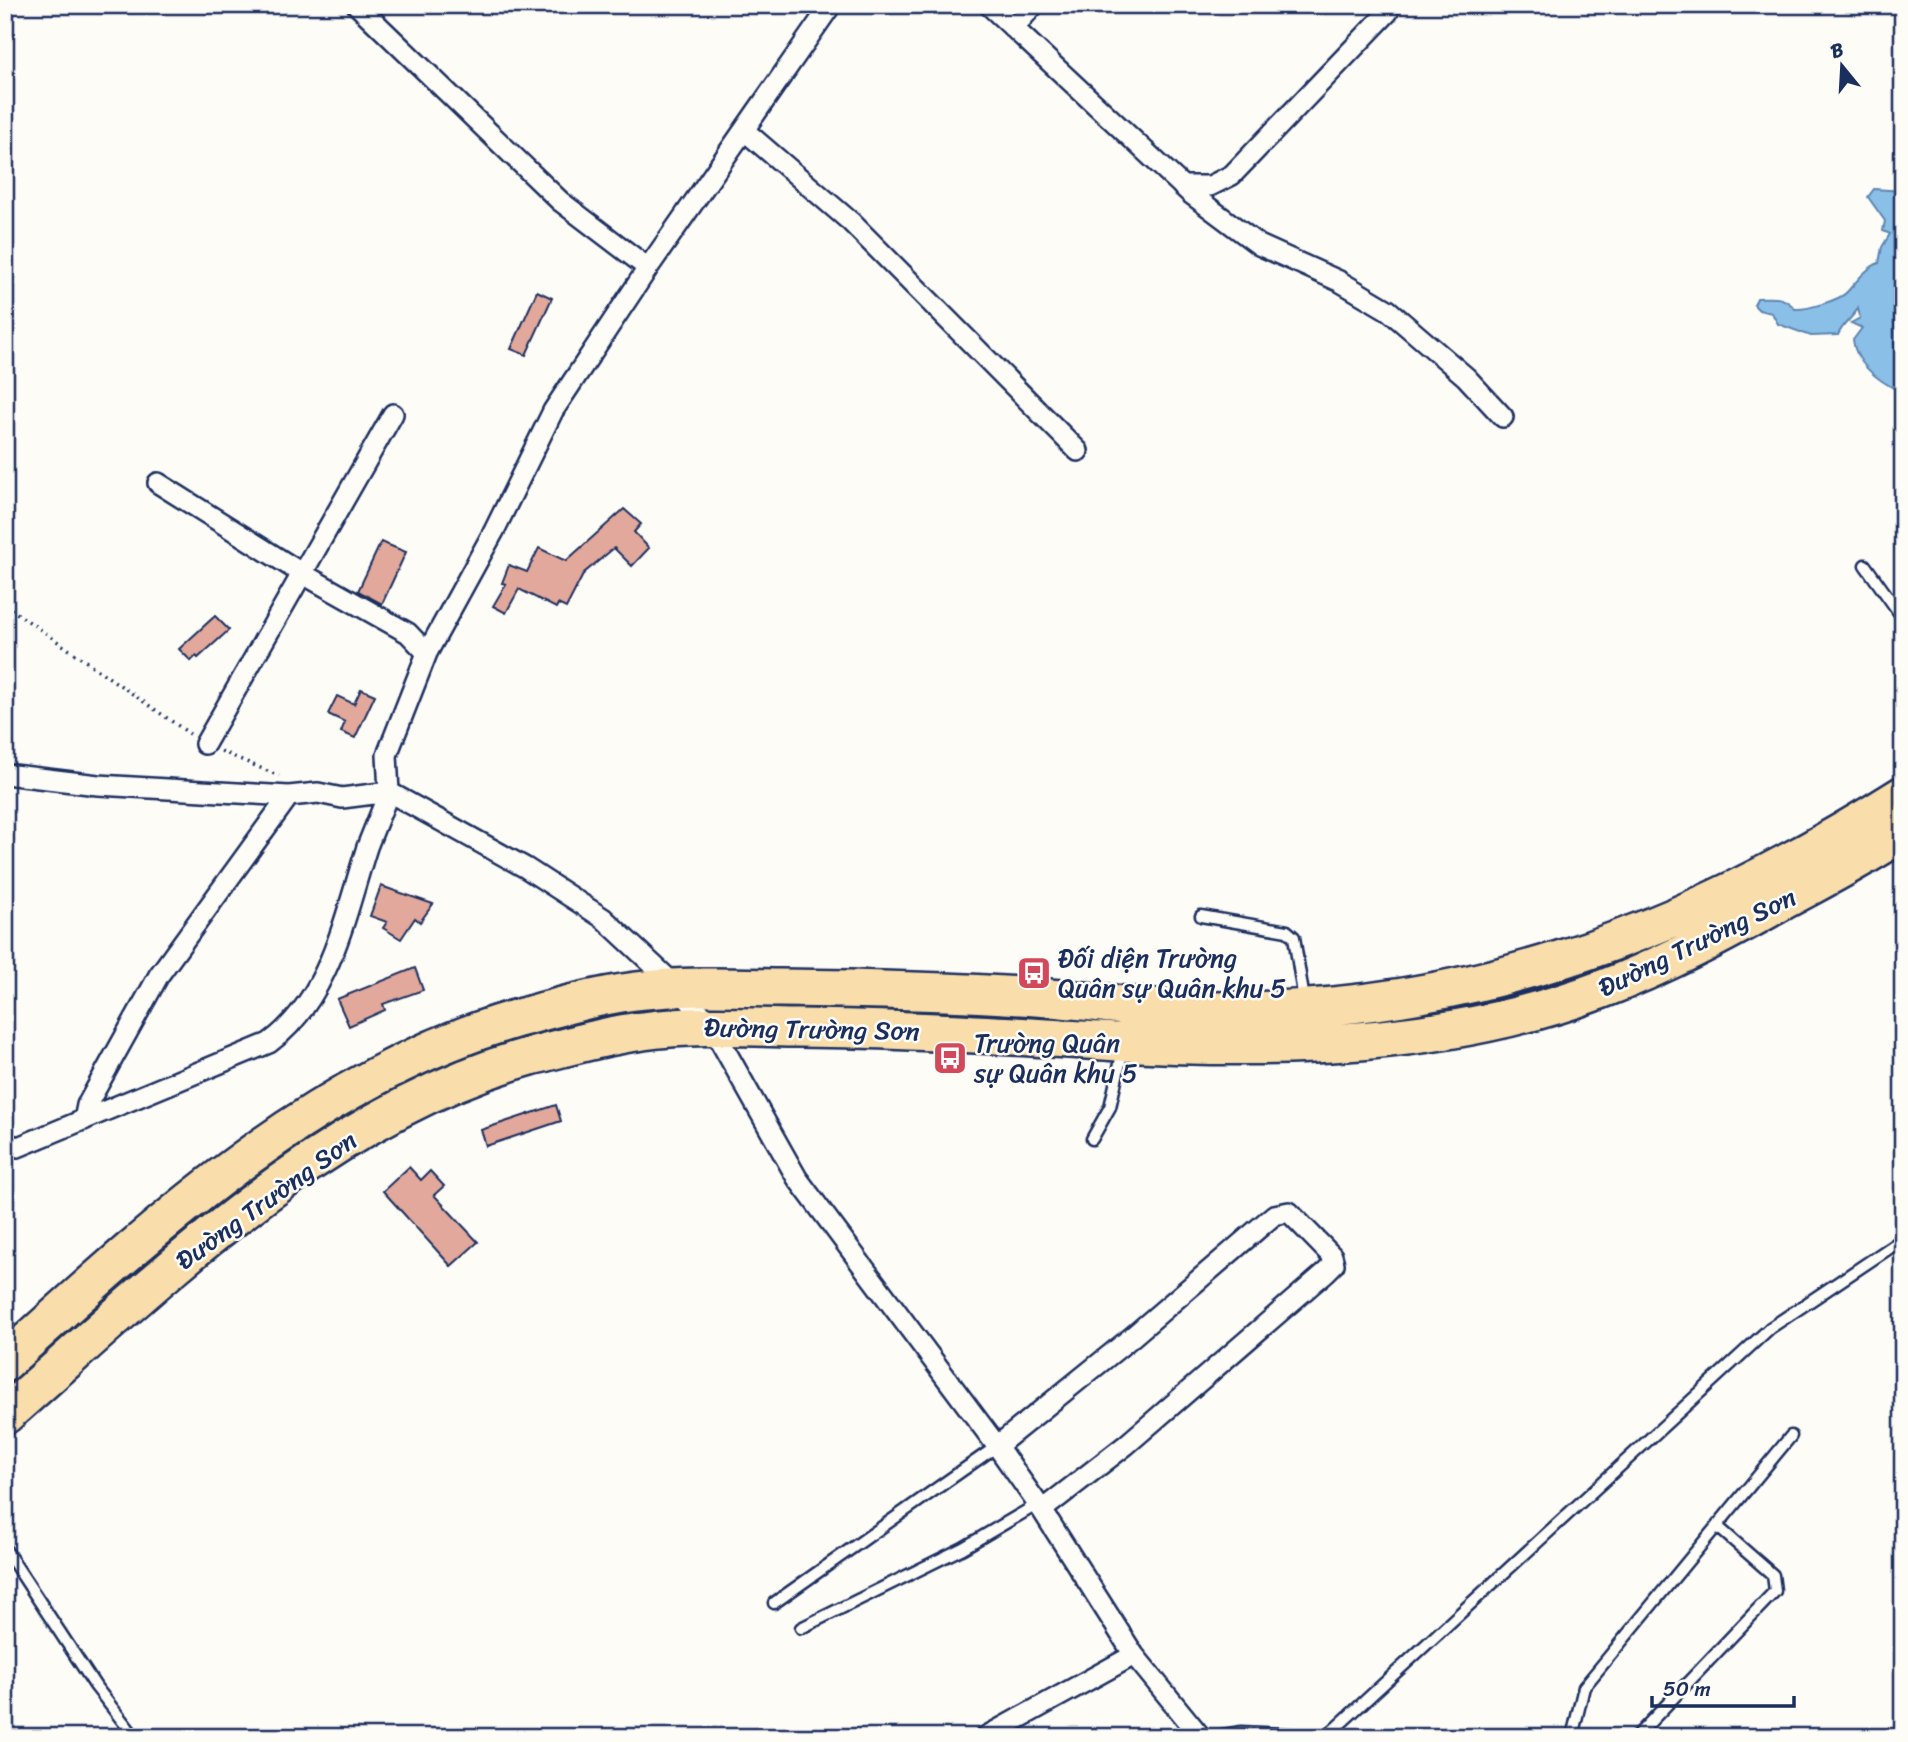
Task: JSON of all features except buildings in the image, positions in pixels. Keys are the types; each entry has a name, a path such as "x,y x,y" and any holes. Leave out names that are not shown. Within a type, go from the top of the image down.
{"highway":[{"name":"Đường Trường Sơn","path":"5,1362 124,1255 208,1188 313,1113 389,1069 440,1045 515,1019 632,991 711,985 905,989 1183,1010 1305,1007 1376,1001 1483,984 1585,953 1711,901 1797,857 1903,795"},
{"name":"Đường Trường Sơn","path":"5,1415 149,1286 334,1147 427,1096 526,1058 638,1031 711,1026 904,1029 1125,1043 1277,1045 1370,1039 1480,1024 1546,1008 1640,974 1724,934 1903,832"}],"street":[{"path":"357,5 560,201 648,268"},
{"path":"5,1143 18,1147 269,1043 281,1034 309,999 335,950 368,845 389,792 387,755 427,653 494,531 553,411 648,268 831,5"},
{"path":"989,5 1182,186 1259,245 1339,281 1388,310 1466,377 1503,417"},
{"path":"1013,28 1034,5"},
{"path":"1182,186 1210,186 1232,175 1388,12 1389,5"},
{"path":"745,131 851,222 1078,451"},
{"path":"205,744 393,414"},
{"path":"158,483 303,573 408,633 427,653"},
{"path":"5,774 98,785 289,796 318,793 342,798 389,792 526,868 603,918 678,988 711,1026 797,1178 997,1446 1040,1507 1134,1655 1201,1737"},
{"path":"84,1120 87,1105 159,975 289,796"},
{"path":"997,1446 1132,1337 1275,1215 1289,1212 1297,1217 1332,1256 1334,1264 1326,1272 1126,1446 1040,1507"},
{"path":"985,1737 1134,1655"}],"lane":[{"path":"1865,565 1903,618"},
{"path":"1200,916 1287,931 1294,937 1305,1007"},
{"path":"1092,1139 1110,1107 1125,1043"},
{"path":"1328,1735 1770,1328 1903,1239"},
{"path":"1572,1737 1584,1687 1791,1436"},
{"path":"774,1603 997,1446"},
{"path":"802,1628 1040,1507"},
{"path":"1636,1737 1775,1591 1773,1576 1718,1527"},
{"path":"5,1549 96,1687 135,1737"},
{"path":"1211,1737 1241,1732 1345,1737"}],"path":[{"path":"5,605 205,744 281,777"}],"water":[{"path":"1874,189 1903,191 1903,393 1870,372 1859,358 1853,340 1862,328 1851,323 1860,318 1858,308 1838,335 1811,336 1778,324 1772,313 1759,310 1754,305 1757,298 1783,299 1795,309 1822,304 1843,295 1866,271 1879,263 1882,247 1890,234 1883,231 1885,221 1868,197"}],"place":[{"name":"Đối diện Trường Quân sự Quân khu 5","path":"1034,973"},
{"name":"Trường Quân sự Quân khu 5","path":"950,1058"}]}
